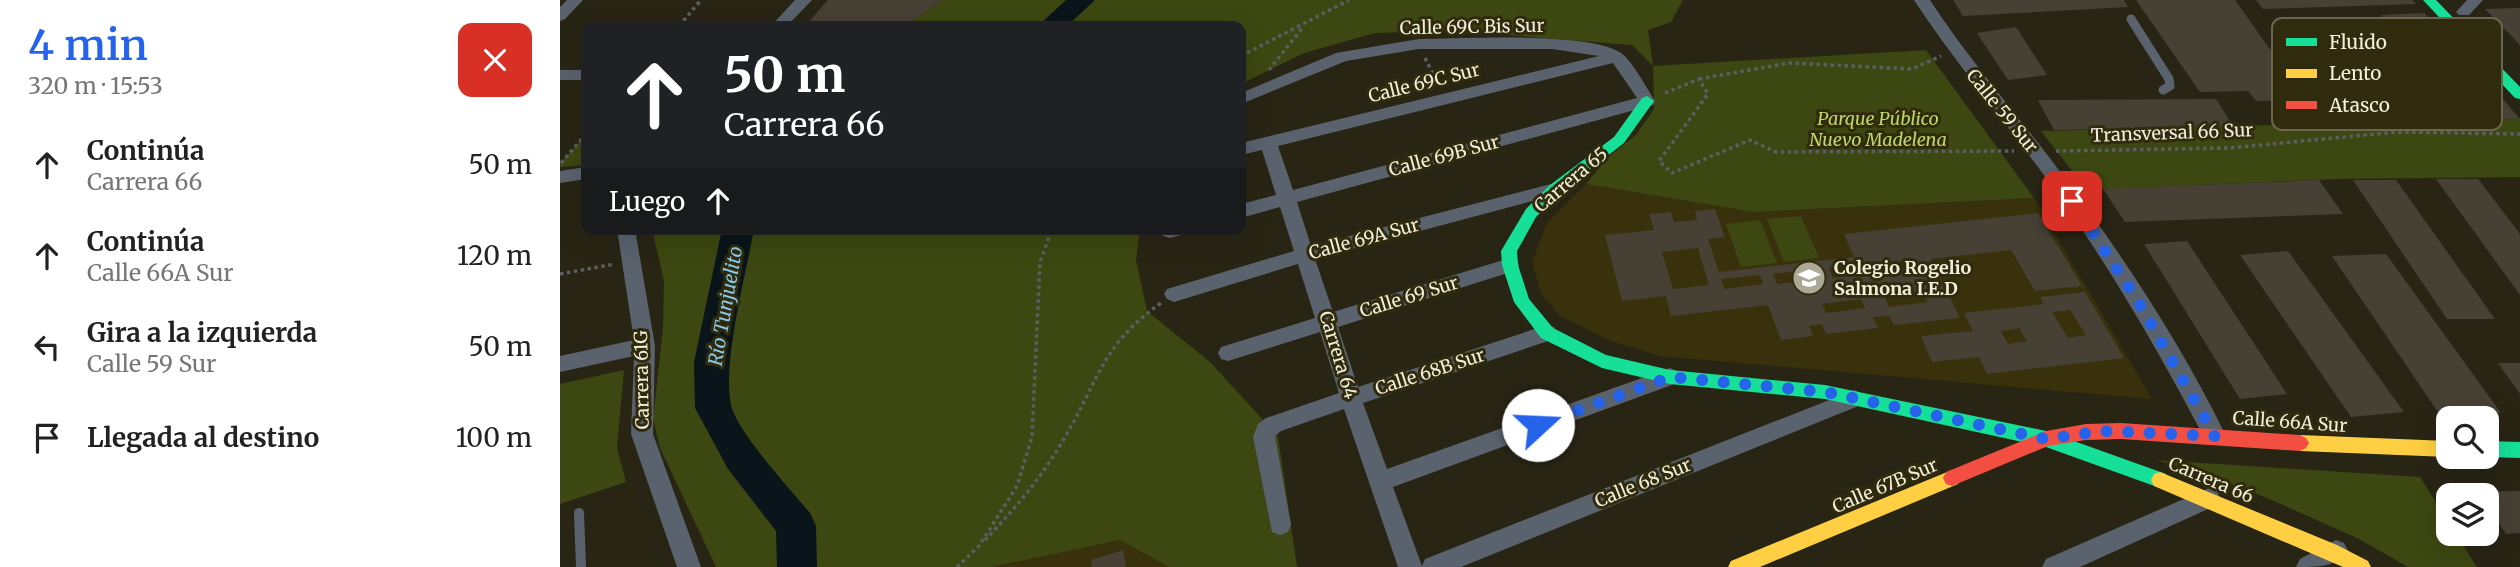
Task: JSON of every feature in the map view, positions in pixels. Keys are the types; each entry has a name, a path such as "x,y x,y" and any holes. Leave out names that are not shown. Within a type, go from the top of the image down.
{"street":[{"path":"560,16 575,0"},
{"path":"784,21 804,0"},
{"name":"Calle 59 Sur","path":"1922,0 1954,50 2035,151 2088,224 2136,298 2215,436"},
{"path":"2429,0 2446,18"},
{"path":"2452,0 2471,11"},
{"name":"Calle 69C Bis Sur","path":"1246,96 1342,57 1419,44 1552,44 1592,49 1617,57"},
{"path":"1617,57 1647,101"},
{"name":"Calle 69C Sur","path":"1246,148 1444,97 1617,57"},
{"path":"560,75 581,75"},
{"path":"2502,76 2520,95"},
{"name":"Carrera 65","path":"1510,265 1509,251 1531,213 1555,189 1619,141 1647,101"},
{"name":"Calle 69B Sur","path":"1246,210 1647,101"},
{"name":"Carrera 64","path":"1268,142 1351,398 1410,567"},
{"path":"560,177 581,174"},
{"name":"Calle 69A Sur","path":"1174,294 1305,255 1555,189"},
{"name":"Carrera 61G","path":"627,235 645,346 642,434 689,567"},
{"path":"1510,265 1522,302 1547,333 1602,361 1670,377"},
{"name":"Calle 69 Sur","path":"1228,353 1510,265"},
{"name":"Calle 68B Sur","path":"1280,525 1265,437 1274,424 1547,333"},
{"path":"560,364 645,346"},
{"path":"1381,481 1670,377"},
{"name":"Carrera 66","path":"1670,377 1825,392 2046,439 2209,498 2278,530 2336,551 2361,567"},
{"name":"Calle 68 Sur","path":"1433,567 1854,399"},
{"name":"Calle 66A Sur","path":"2046,439 2112,431 2436,449"},
{"name":"Calle 67B Sur","path":"1738,567 1769,561 2046,439"},
{"path":"2499,449 2520,450"},
{"path":"2054,567 2209,498"},
{"path":"2308,567 2336,551"}],"lane":[{"path":"2131,19 2168,79 2170,86 2163,90"},
{"path":"579,513 581,567"}],"path":[{"path":"683,21 701,0"},
{"path":"1246,54 1349,0"},
{"path":"1246,96 1304,25"},
{"path":"1419,44 1444,97"},
{"path":"1647,101 1699,79 1788,63 1912,69 1954,50"},
{"name":"Transversal 66 Sur","path":"1699,79 1708,94 1659,161 1672,173 1750,140 1776,152 2035,151 2229,148 2397,132 2520,134"},
{"path":"560,164 581,140"},
{"path":"979,546 1017,486 1032,437 1040,262 1050,235"},
{"path":"560,274 631,261"},
{"path":"957,567 1028,496 1073,424 1098,368 1119,335 1137,318 1174,294"}],"shaded area":[{"name":"Colegio Rogelio Salmona I.E.D","path":"1586,184 1753,212 2034,198 2152,399 1660,356 1611,341 1560,316 1541,294 1532,262 1547,223"},
{"path":"1120,540 1169,567 991,567 991,565"}],"green space":[{"path":"943,0 1683,0 1671,22 1648,30 1653,66 1632,45 1456,31 1375,33 1304,53 1246,82 1246,21 912,21"},
{"name":"Parque Público Nuevo Madelena","path":"1926,50 2034,198 1753,212 1586,184 1607,158 1636,135 1654,109 1653,66"},
{"path":"2502,119 2520,119 2520,177 2336,179 2087,190 2041,131 2272,125 2272,130 2502,130"},
{"path":"581,140 581,165 560,167"},
{"path":"1801,216 1819,258 1784,262 1767,219"},
{"path":"1760,220 1777,263 1741,267 1726,224"},
{"path":"653,235 1139,235 1136,260 1147,311 1210,362 1278,436 1297,567 1169,567 1120,540 991,567 716,567 660,448 653,419 663,328 664,281"},
{"path":"624,370 617,448 626,482 560,504 560,384"},
{"path":"2156,460 2420,477 2436,502 2436,546 2464,546 2477,567 2408,567 2359,539 2206,474"}],"building":[{"path":"828,0 943,0 912,21 809,21"},
{"path":"1953,0 2124,0 2128,7 1963,16"},
{"path":"2136,0 2235,0 2272,52 2272,101 2256,101 2248,91 2200,92"},
{"path":"2256,0 2412,0 2416,4 2263,9"},
{"path":"2520,8 2520,45 2502,26 2502,18 2494,18 2485,9"},
{"path":"2424,13 2429,18 2384,18 2381,15"},
{"path":"2016,27 2047,75 2008,80 1977,33"},
{"path":"2502,98 2520,119 2502,119"},
{"path":"2216,99 2233,126 2054,130 2038,100"},
{"path":"2436,179 2478,179 2520,234 2520,295"},
{"path":"2319,180 2343,214 2125,222 2103,189"},
{"path":"2353,180 2396,180 2495,319 2447,319"},
{"path":"1715,209 1725,237 1708,239 1719,272 1854,257 1844,234 2038,213 2082,286 2035,291 2011,250 1931,259 1960,318 1894,325 1889,316 1873,317 1878,328 1826,334 1822,324 1809,326 1813,336 1781,340 1768,305 1671,316 1666,296 1622,301 1605,235 1654,230 1649,214 1671,212 1674,222 1697,220 1695,211","holes":["1698,248 1709,285 1673,289 1662,252","1906,260 1910,269 1833,278 1829,268","1818,269 1822,279 1777,284 1773,274","1760,275 1763,284 1724,289 1721,279","1923,293 1928,302 1889,307 1885,297","1861,299 1865,308 1826,313 1822,304"]},
{"path":"2187,241 2287,394 2240,399 2144,244"},
{"path":"2288,251 2404,412 2351,417 2240,255"},
{"path":"2386,254 2496,406 2436,406 2436,409 2332,256"},
{"path":"2085,292 2124,358 1987,374 1979,357 1932,362 1921,336 1973,331 1964,313 2044,304 2040,297","holes":["2070,310 2086,335 2068,338 2052,312","2019,328 2027,341 2008,344 2001,331"]},
{"path":"2498,363 2520,363 2520,394"},
{"path":"2520,491 2520,533 2506,534 2499,523 2499,492"},
{"path":"1123,550 1126,567 1092,567 1091,560"}],"waterway":[{"name":"Río Tunjuelito","path":"1057,21 1082,0"},
{"name":"Río Tunjuelito","path":"737,235 712,362 713,408 741,457 796,526 797,567"}],"traffic: fast":[{"path":"2429,0 2446,18"},
{"path":"2502,76 2520,95"},
{"path":"1647,101 1619,140 1555,189 1531,213 1509,251 1510,265 1522,302 1547,333 1602,361 1670,377 1825,392 2046,439 2160,480"},
{"path":"2499,449 2520,450"}],"traffic: slow":[{"path":"2300,443 2436,449"},
{"path":"1738,567 1952,478"},
{"path":"2160,480 2330,551 2361,567"}],"traffic: jam":[{"path":"1952,478 2046,439 2086,432 2121,431 2300,443"}],"place":[{"name":"Colegio Rogelio Salmona I.E.D","path":"1809,278"}],"route":[{"path":"1538,425 1670,377 1825,392 2046,439 2103,431 2215,436 2136,298 2072,201"}]}
